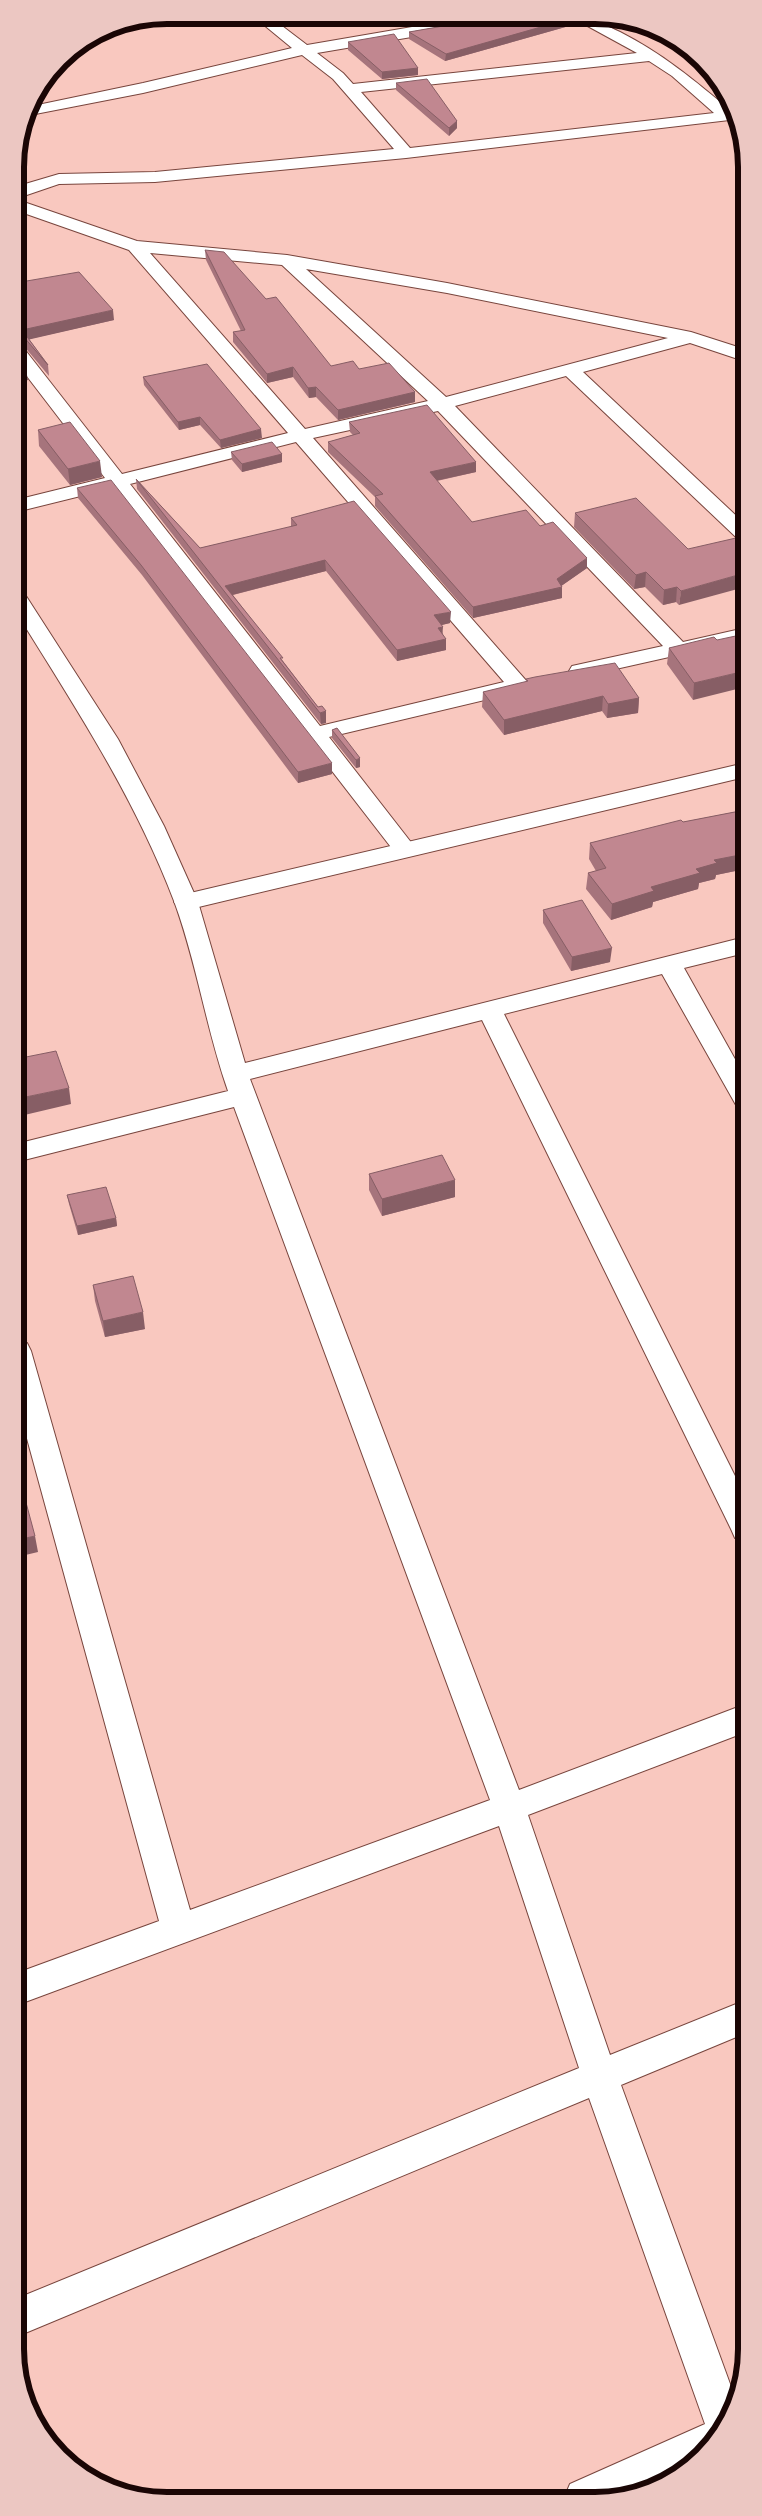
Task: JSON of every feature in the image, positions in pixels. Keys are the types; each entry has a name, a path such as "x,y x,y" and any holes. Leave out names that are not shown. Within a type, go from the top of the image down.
{"street":[{"path":"270,24 328,66 406,153"},
{"path":"36,110 144,88 304,50 459,24"},
{"path":"592,24 653,56 726,111"},
{"path":"350,89 653,56"},
{"path":"24,190 59,178 155,177 406,153 729,115"},
{"path":"24,207 135,246 288,260 447,288 691,337 738,353"},
{"path":"135,246 298,436 537,681"},
{"path":"288,260 442,404 678,649"},
{"path":"24,504 298,436 442,404 571,371 691,337"},
{"path":"24,360 405,850"},
{"path":"571,371 738,528"},
{"path":"24,609 107,739 152,826 186,902 240,1085 509,1808 599,2075 722,2416"},
{"path":"315,734 738,636"},
{"path":"186,902 738,772"},
{"path":"24,1152 490,1011 738,947"},
{"path":"669,964 738,1087"},
{"path":"490,1011 738,1513"},
{"path":"24,1376 178,1929"},
{"path":"24,1986 509,1808 738,1721"},
{"path":"24,2315 599,2075 738,2019"},
{"path":"598,2492 701,2446"}],"building":[{"path":"455,24 551,24 446,54 409,32"},
{"path":"394,34 418,68 382,72 348,42"},
{"path":"427,79 457,121 449,128 396,83"},
{"path":"205,250 224,252 266,299 276,297 331,366 353,361 359,369 389,363 415,392 338,410 316,387 308,388 293,367 267,374 233,332 245,330"},
{"path":"79,272 113,310 24,330 24,281"},
{"path":"24,333 48,365 24,337"},
{"path":"207,364 261,429 220,440 200,417 178,422 143,377"},
{"path":"427,405 476,462 430,472 472,522 526,510 540,526 553,522 587,558 557,579 562,587 473,607 375,496 383,494 328,442 360,433 349,422"},
{"path":"70,422 100,461 68,469 38,430"},
{"path":"272,442 282,454 242,464 231,452"},
{"path":"136,479 200,548 297,525 291,518 354,501 451,612 434,615 443,627 438,628 446,639 397,650 325,560 225,586 283,658 280,658 318,707 322,706 326,711 320,713"},
{"path":"111,480 332,763 298,772 141,565 77,488"},
{"path":"636,498 688,549 736,538 738,540 738,575 681,591 677,587 664,590 646,572 636,575 575,513"},
{"path":"738,636 738,673 694,683 669,648 714,637 717,640"},
{"path":"615,663 639,698 608,704 603,696 504,720 483,692 528,681 526,679 535,677"},
{"path":"337,728 360,758 356,760 332,730"},
{"path":"738,811 738,855 714,860 717,863 696,869 700,873 651,887 654,891 612,904 588,873 606,868 590,843 681,820 683,822"},
{"path":"582,900 612,948 572,957 543,910"},
{"path":"56,1051 69,1088 24,1097 24,1057"},
{"path":"442,1155 455,1180 382,1199 369,1174"},
{"path":"106,1187 116,1218 77,1226 67,1195"},
{"path":"133,1276 143,1312 103,1321 93,1285"},
{"path":"24,1495 35,1536 24,1538"}]}
